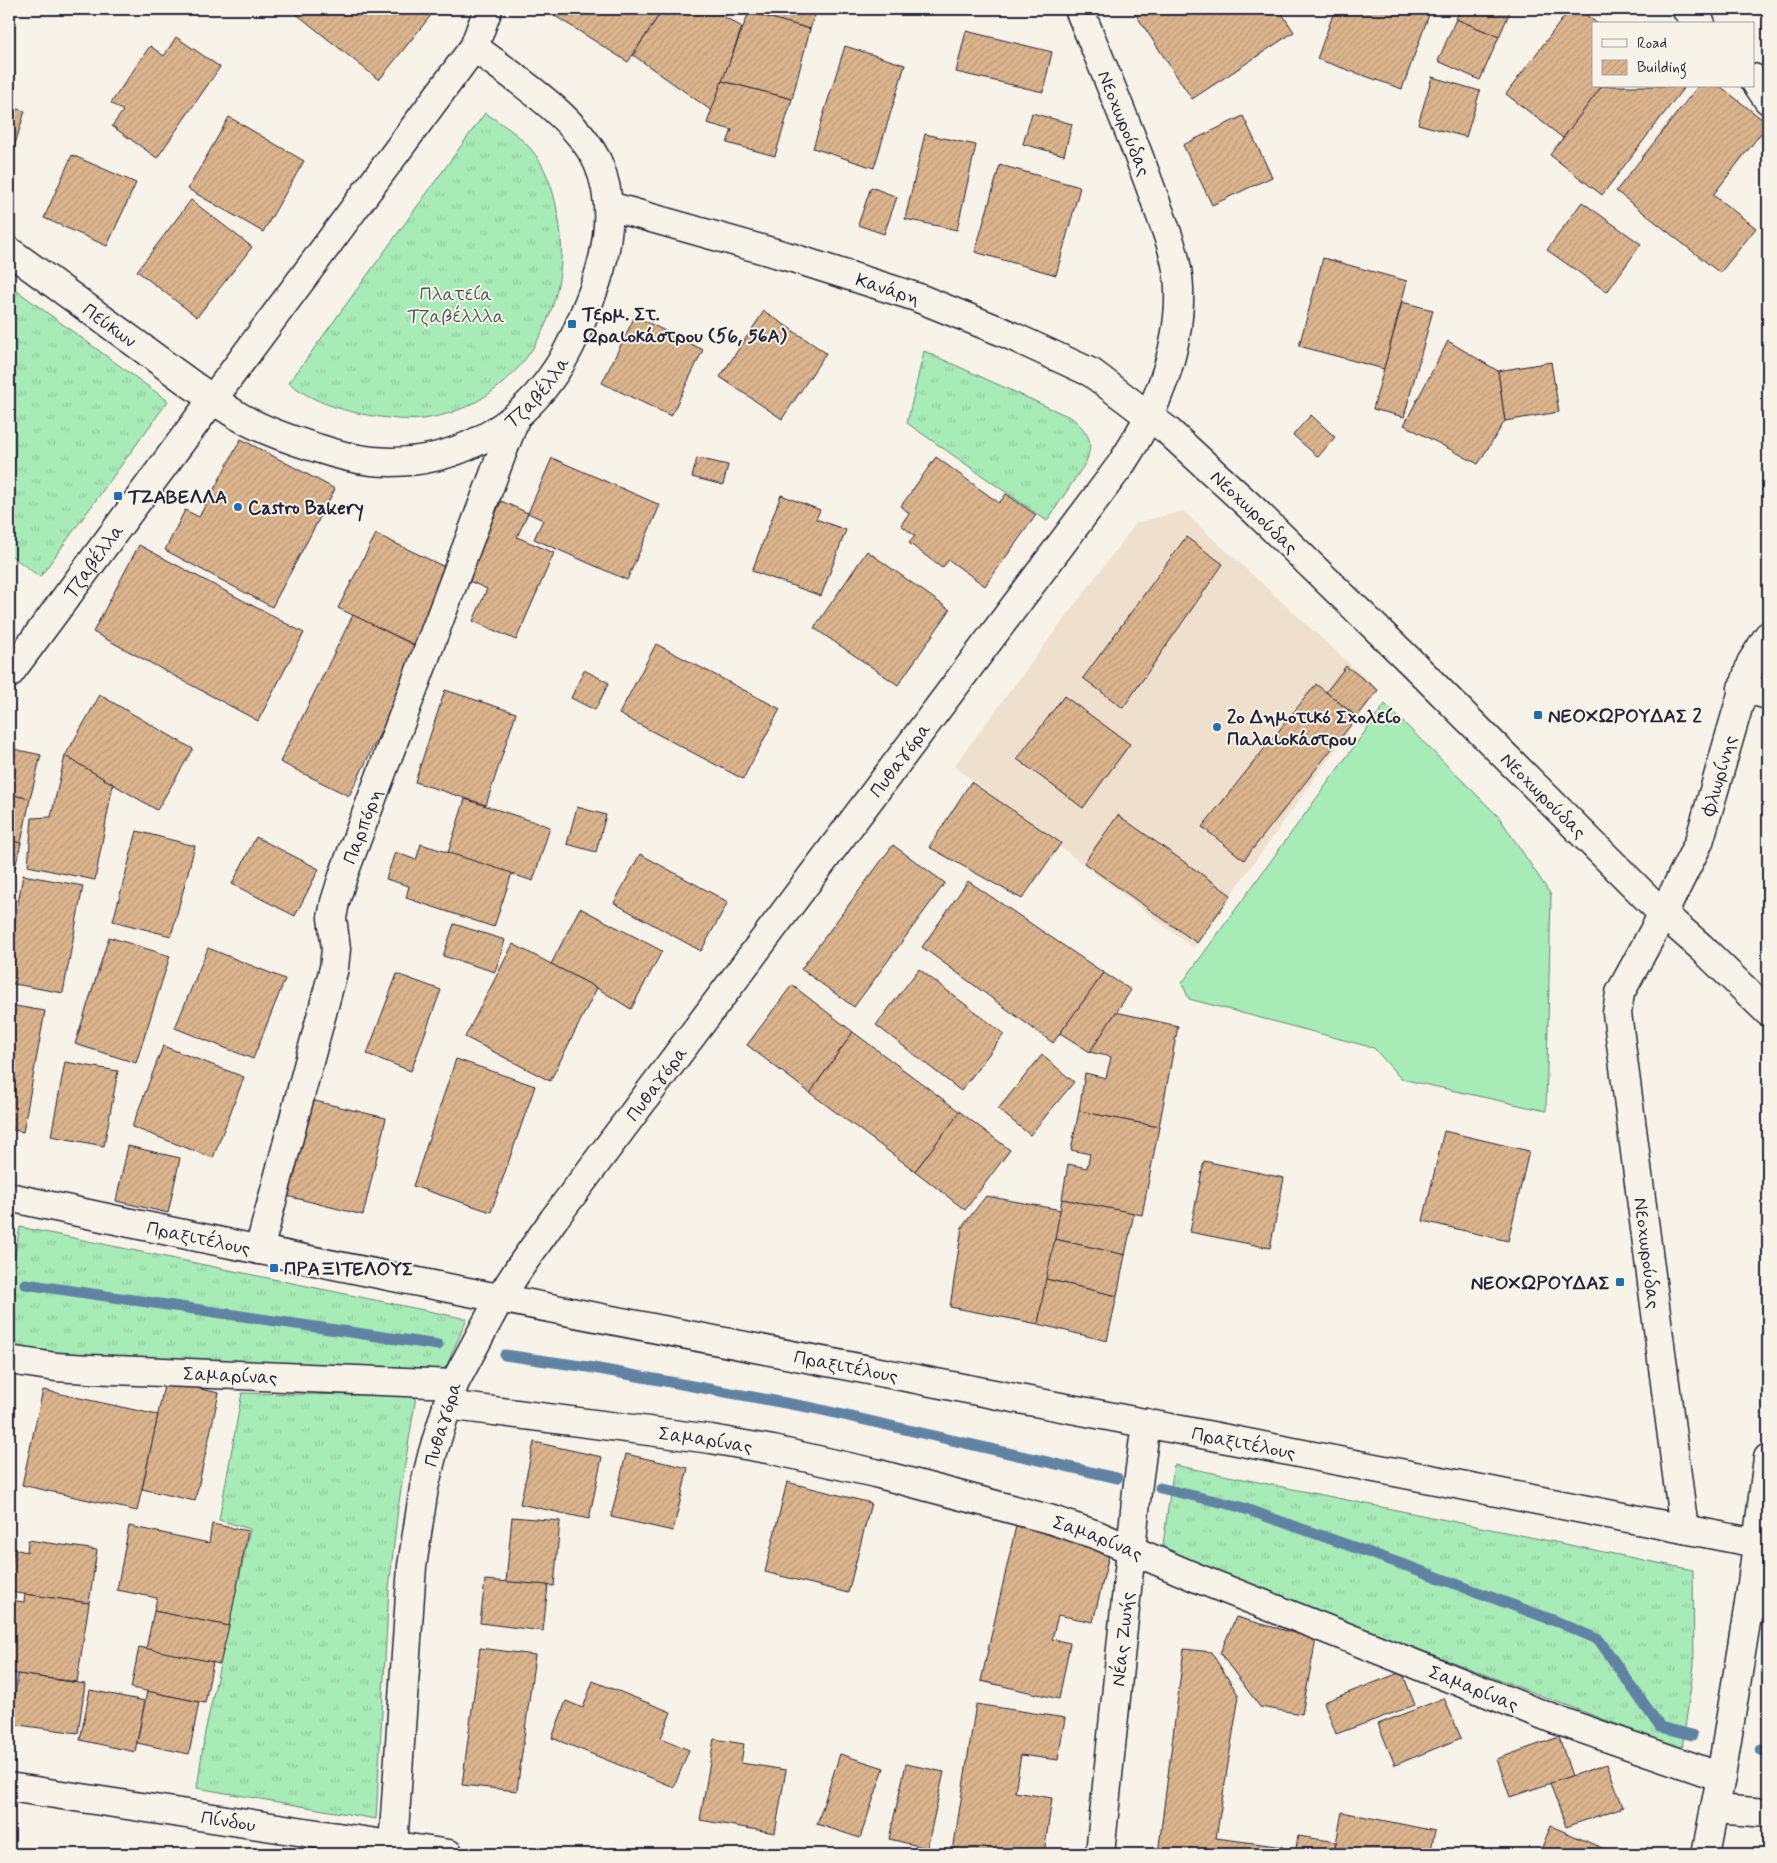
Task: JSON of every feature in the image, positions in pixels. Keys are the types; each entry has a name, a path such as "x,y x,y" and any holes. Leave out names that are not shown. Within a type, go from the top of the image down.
{"street":[{"name":"Τζαβέλλα","path":"9,674 474,47 488,9"},
{"name":"Νεοχωρούδας","path":"1079,9 1139,154 1171,245 1178,273 1179,301 1176,334 1167,371 1149,415 1297,551 1663,914 1701,947 1768,1012"},
{"path":"1686,9 1699,22"},
{"name":"Τζαβέλλα","path":"212,398 264,429 342,456 373,461 400,461 430,458 456,452 496,432 516,416 539,393 558,368 575,336 600,274 608,206 602,176 594,155 576,130 549,105 474,47"},
{"path":"1754,79 1768,100"},
{"name":"Κανάρη","path":"608,206 866,280 954,312 1046,351 1092,374 1149,415"},
{"name":"Πεύκων","path":"9,250 212,398"},
{"name":"Πυθαγόρα","path":"393,1846 412,1566 424,1488 450,1395 500,1298 520,1266 554,1219 1120,466 1132,448 1149,415"},
{"name":"Παρπόρη","path":"258,1250 334,968 336,949 332,918 335,902 344,873 516,416"},
{"name":"Φλωρίνης","path":"1663,914 1698,842 1742,688 1751,663 1768,636"},
{"path":"1742,688 1768,696"},
{"name":"Νεοχωρούδας","path":"1663,914 1620,993 1617,1013 1684,1530"},
{"name":"Πραξιτέλους","path":"9,1199 500,1298 1146,1423 1684,1530"},
{"name":"Σαμαρίνας","path":"9,1360 56,1367 450,1395 711,1439 875,1472 1049,1519 1097,1534 1196,1578 1551,1718 1721,1777"},
{"name":"Νέας Ζωής","path":"1100,1854 1146,1423"},
{"path":"1706,1854 1714,1809 1760,1601 1756,1544 1768,1458"},
{"path":"1684,1530 1756,1544"},
{"name":"Πίνδου","path":"9,1787 449,1854"},
{"path":"1714,1809 1768,1813"}],"shaded area":[{"path":"1183,511 1378,690 1193,948 954,766 1136,523"}],"green space":[{"name":"Πλατεία Τζαβέλλλα","path":"485,113 515,133 535,155 548,177 557,210 561,245 559,280 550,314 535,345 514,372 488,394 457,410 422,419 397,419 350,411 328,405 298,390 289,383"},
{"path":"9,285 168,401 40,577 9,554"},
{"path":"924,351 1072,418 1086,433 1090,448 1086,462 1047,521 907,423"},
{"path":"1385,704 1499,817 1551,895 1546,1111 1401,1079 1374,1048 1189,999 1182,983"},
{"path":"20,1227 467,1319 445,1369 72,1355 9,1350 9,1287"},
{"path":"242,1393 416,1396 398,1508 389,1588 376,1819 197,1788 205,1732 250,1529 219,1520"},
{"path":"1174,1465 1693,1570 1694,1665 1682,1749 1162,1552"}],"building":[{"path":"296,9 436,9 379,80 294,12"},
{"path":"544,9 663,9 628,62"},
{"path":"663,9 711,9 742,27 712,111 633,55"},
{"path":"750,9 817,9 810,29 749,12"},
{"path":"1132,9 1279,9 1294,32 1192,99"},
{"path":"1335,9 1431,9 1402,89 1317,59"},
{"path":"1460,9 1511,9 1499,37 1456,19"},
{"path":"1570,9 1578,9 1595,22 1592,22 1592,88 1600,88 1563,138 1506,94"},
{"path":"749,12 810,29 792,99 722,81"},
{"path":"1456,19 1499,37 1480,80 1438,61"},
{"path":"966,31 1052,52 1043,92 956,72"},
{"path":"176,37 220,67 157,158 112,126 123,111 111,103 150,46 164,56"},
{"path":"845,46 905,65 874,168 813,148"},
{"path":"1432,77 1480,91 1466,137 1418,124"},
{"path":"722,81 792,99 775,156 727,143 732,130 707,123"},
{"path":"1600,88 1683,88 1602,195 1550,155"},
{"path":"1696,88 1723,88 1768,124 1713,195 1756,228 1720,273 1616,191"},
{"path":"9,107 25,111 9,164"},
{"path":"1032,113 1072,124 1064,155 1023,144"},
{"path":"1243,116 1272,177 1212,205 1183,145"},
{"path":"229,117 304,161 263,232 188,189"},
{"path":"925,134 976,145 957,230 905,219"},
{"path":"72,155 136,183 107,246 44,218"},
{"path":"1000,165 1080,187 1056,275 975,252"},
{"path":"871,187 897,197 884,234 858,225"},
{"path":"191,200 252,247 197,317 137,271"},
{"path":"1582,202 1641,244 1607,292 1547,250"},
{"path":"1323,258 1407,281 1384,369 1299,346"},
{"path":"1402,302 1433,310 1404,417 1373,409"},
{"path":"764,311 826,353 782,419 720,377"},
{"path":"635,316 703,350 671,416 602,383"},
{"path":"1448,341 1498,371 1505,421 1478,464 1404,425"},
{"path":"1551,362 1559,412 1505,421 1498,371"},
{"path":"1311,415 1335,437 1318,457 1293,435"},
{"path":"241,439 335,489 272,607 165,550 185,510 199,517"},
{"path":"936,457 999,503 1006,494 1036,515 985,586 949,560 942,568 909,543 915,536 901,525 909,513 901,506"},
{"path":"552,458 660,505 627,580 534,539 543,520 528,513"},
{"path":"697,458 728,465 723,485 692,477"},
{"path":"781,495 820,510 816,519 846,530 821,596 752,571"},
{"path":"501,501 528,513 517,537 554,553 516,640 473,621 487,589 467,580"},
{"path":"376,534 451,570 415,645 338,608"},
{"path":"1186,537 1223,564 1123,708 1083,678"},
{"path":"139,545 304,633 258,721 93,632"},
{"path":"867,551 950,610 898,685 814,628"},
{"path":"353,615 422,649 349,796 280,762"},
{"path":"656,644 780,709 743,779 619,714"},
{"path":"1346,666 1378,690 1357,717 1326,692"},
{"path":"584,670 609,683 595,710 571,698"},
{"name":"2ο Δημοτικό Σχολείο Παλαιοκάστρου","path":"1316,684 1357,717 1244,860 1202,827"},
{"path":"445,690 516,713 486,805 415,782"},
{"path":"100,695 193,749 157,810 65,756"},
{"path":"1064,696 1130,744 1083,808 1017,759"},
{"path":"9,748 41,755 30,799 9,794"},
{"path":"65,756 113,784 95,880 28,866 32,818 51,817"},
{"path":"971,782 1061,843 1022,899 929,847"},
{"path":"9,794 30,799 21,843 9,840"},
{"path":"465,799 550,827 533,881 448,853"},
{"path":"577,807 606,815 596,852 567,844"},
{"path":"1118,815 1231,895 1197,943 1084,863"},
{"path":"137,831 195,846 171,936 113,921"},
{"path":"256,837 319,869 295,916 232,884"},
{"path":"9,840 21,843 9,893"},
{"path":"421,844 512,873 494,927 406,898 409,886 386,879 395,852 416,860"},
{"path":"893,845 945,883 854,1007 801,969"},
{"path":"640,854 728,902 701,951 614,903"},
{"path":"23,875 83,886 63,993 9,983 9,954"},
{"path":"968,881 1104,973 1053,1043 922,947"},
{"path":"580,908 662,951 631,1009 597,988 551,964"},
{"path":"454,924 505,940 495,972 443,956"},
{"path":"109,937 170,956 136,1063 75,1044"},
{"path":"513,944 597,988 550,1081 465,1037"},
{"path":"208,948 285,979 253,1059 175,1028"},
{"path":"919,969 1004,1034 961,1091 876,1025"},
{"path":"1104,973 1131,990 1090,1052 1060,1033"},
{"path":"397,974 441,990 411,1071 367,1054"},
{"path":"792,985 853,1032 810,1093 747,1045"},
{"path":"9,1005 45,1011 23,1132 9,1129"},
{"path":"1116,1012 1178,1026 1159,1127 1079,1111 1085,1073 1106,1078 1111,1057 1090,1052"},
{"path":"853,1032 960,1112 915,1171 810,1093"},
{"path":"163,1046 244,1077 213,1158 132,1127"},
{"path":"1042,1055 1074,1082 1030,1135 998,1109"},
{"path":"456,1059 535,1086 491,1212 413,1186"},
{"path":"65,1062 118,1071 104,1146 51,1136"},
{"path":"311,1100 386,1118 363,1215 287,1196"},
{"path":"1079,1111 1159,1127 1142,1215 1062,1199 1068,1164 1087,1168 1090,1154 1071,1150"},
{"path":"960,1112 1010,1150 965,1210 915,1171"},
{"path":"1444,1131 1529,1151 1508,1241 1423,1221"},
{"path":"128,1146 180,1158 168,1213 116,1201"},
{"path":"1204,1161 1284,1178 1270,1248 1190,1232"},
{"path":"986,1196 1061,1210 1038,1324 950,1307 962,1227"},
{"path":"1062,1199 1134,1213 1125,1255 1055,1239"},
{"path":"1055,1239 1125,1255 1117,1296 1046,1279"},
{"path":"1046,1279 1117,1296 1107,1341 1038,1324"},
{"path":"165,1381 219,1393 195,1501 142,1489"},
{"path":"43,1390 158,1415 137,1511 22,1485"},
{"path":"534,1442 602,1457 589,1519 520,1504"},
{"path":"626,1454 688,1468 673,1531 611,1517"},
{"path":"787,1482 871,1503 848,1593 765,1572"},
{"path":"512,1517 560,1521 554,1586 506,1582"},
{"path":"212,1524 248,1531 229,1626 154,1611 157,1598 117,1590 129,1526 209,1543"},
{"path":"1016,1526 1111,1547 1093,1622 1058,1615 1052,1639 1070,1643 1059,1699 981,1681"},
{"path":"28,1540 97,1550 89,1603 9,1592 14,1549 27,1552"},
{"path":"485,1580 548,1585 543,1631 480,1623"},
{"path":"25,1594 89,1603 77,1682 9,1673 9,1600 24,1602"},
{"path":"154,1611 229,1626 220,1664 146,1649"},
{"path":"1236,1617 1316,1639 1302,1714 1260,1707 1220,1653"},
{"path":"139,1647 213,1662 205,1703 131,1688"},
{"path":"480,1648 535,1655 517,1791 462,1785"},
{"path":"1184,1649 1211,1652 1239,1696 1216,1838 1284,1847 1283,1854 1158,1854"},
{"path":"1402,1672 1415,1705 1336,1734 1324,1702"},
{"path":"18,1674 85,1684 78,1733 11,1724"},
{"path":"593,1681 671,1712 661,1738 689,1750 674,1787 552,1738 566,1701 583,1708"},
{"path":"90,1690 145,1701 135,1752 80,1740"},
{"path":"147,1691 199,1702 189,1754 137,1743"},
{"path":"1444,1698 1461,1738 1395,1765 1378,1724"},
{"path":"976,1704 1065,1718 1058,1760 1021,1755 1015,1792 1052,1798 1044,1854 975,1854 953,1851"},
{"path":"1559,1737 1572,1776 1510,1797 1497,1759"},
{"path":"714,1739 744,1744 741,1763 786,1770 775,1833 700,1820"},
{"path":"840,1754 884,1768 860,1838 817,1824"},
{"path":"906,1764 944,1772 927,1848 889,1839"},
{"path":"1607,1764 1623,1807 1566,1827 1550,1783"},
{"path":"1342,1812 1435,1831 1430,1854 1334,1854"},
{"path":"1551,1826 1616,1854 1539,1854"},
{"path":"1298,1836 1336,1842 1334,1854 1295,1854"}],"waterway":[{"path":"25,1284 438,1345"},
{"path":"505,1355 588,1367 813,1408 1117,1478"},
{"path":"1160,1488 1237,1506 1410,1567 1558,1622 1599,1640 1660,1727 1692,1735"},
{"path":"1761,1750 1768,1752"}],"place":[{"name":"Τερμ. Στ. Ωραιοκάστρου (56, 56Α)","path":"572,324"},
{"name":"ΤΖΑΒΕΛΛΑ","path":"118,496"},
{"name":"Castro Bakery","path":"238,507"},
{"name":"ΝΕΟΧΩΡΟΥΔΑΣ 2","path":"1538,715"},
{"name":"2ο Δημοτικό Σχολείο Παλαιοκάστρου","path":"1217,727"},
{"name":"ΠΡΑΞΙΤΕΛΟΥΣ","path":"274,1268"},
{"name":"ΝΕΟΧΩΡΟΥΔΑΣ","path":"1620,1282"}]}
